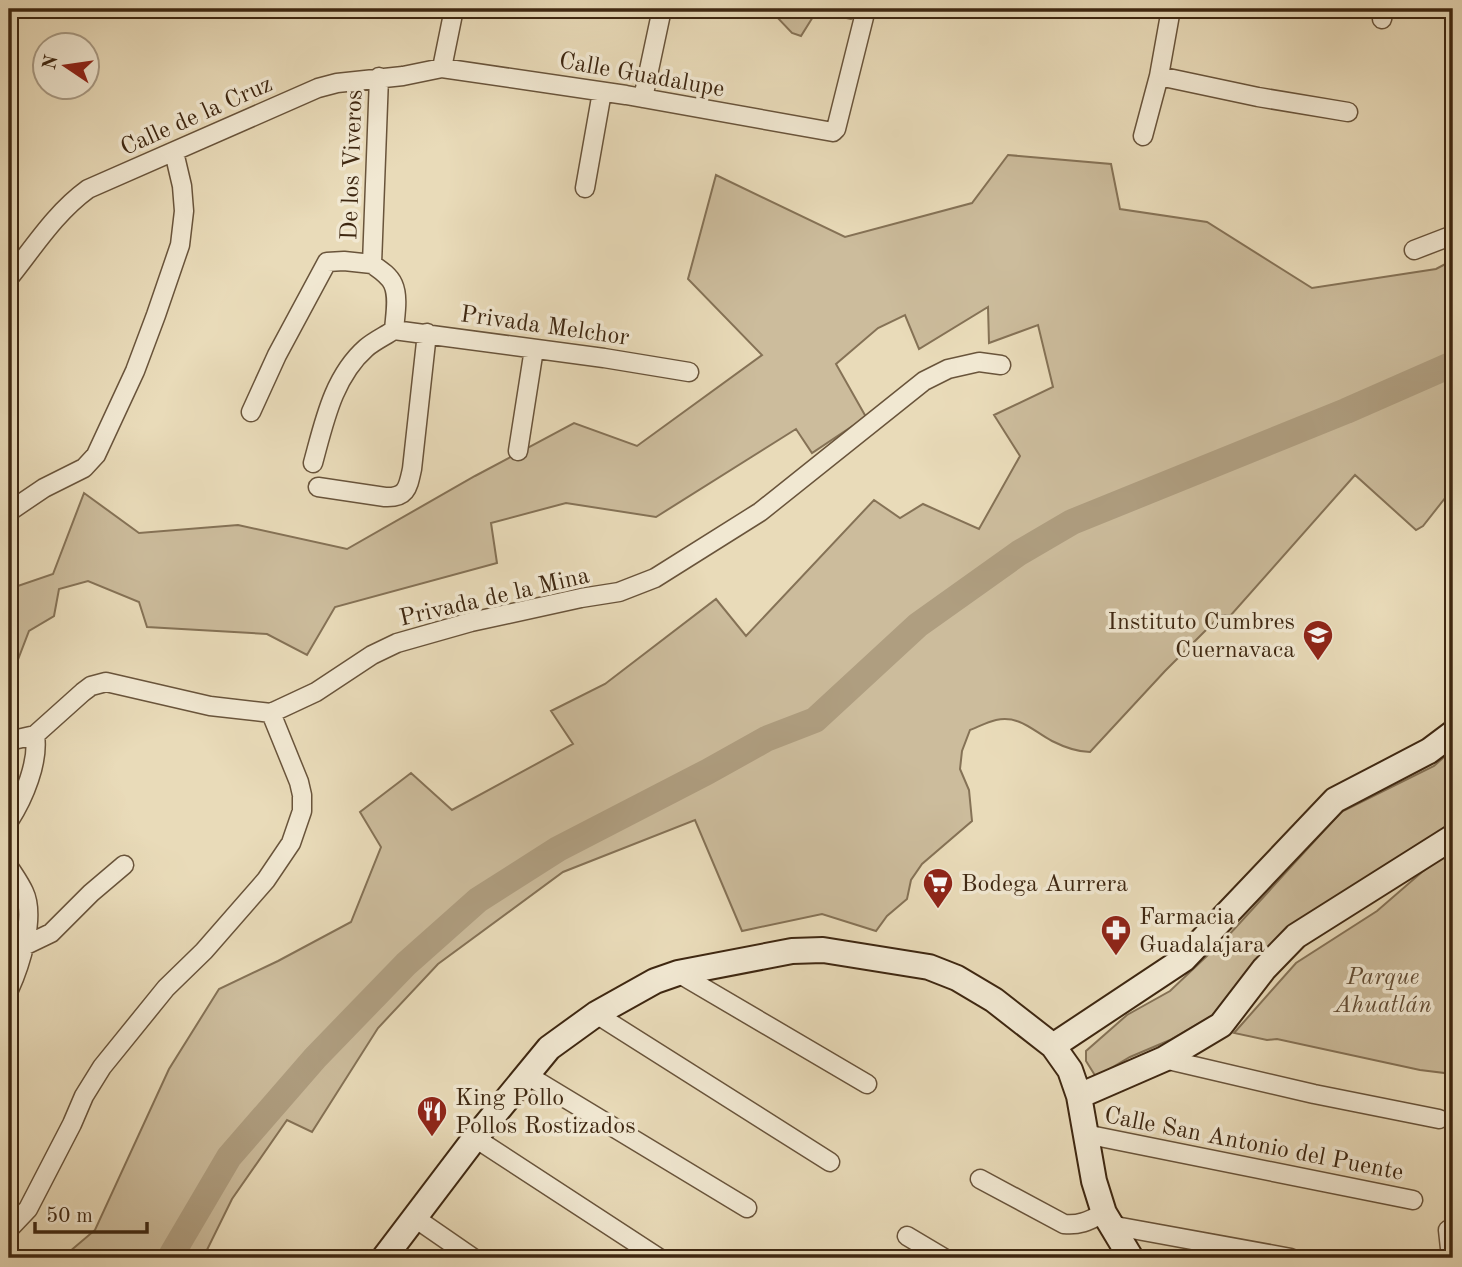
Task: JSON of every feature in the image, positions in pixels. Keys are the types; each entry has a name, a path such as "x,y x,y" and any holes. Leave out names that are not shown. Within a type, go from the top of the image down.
{"street":[{"path":"442,68 454,9"},
{"path":"643,97 663,9"},
{"name":"Calle Guadalupe","path":"442,68 643,97 828,133 836,129 866,9"},
{"path":"1143,136 1159,76 1171,9"},
{"name":"Calle de la Cruz","path":"9,278 46,229 88,189 318,88 442,68"},
{"path":"1159,76 1258,97 1348,112"},
{"name":"De los Viveros","path":"379,78 372,264 394,285 394,330"},
{"path":"585,187 602,92"},
{"path":"9,510 84,468 90,462 96,455 135,371 180,245 184,211 182,186 174,152"},
{"path":"1414,250 1453,235"},
{"path":"251,412 277,355 327,262 372,264"},
{"path":"313,463 327,414 342,376 366,349 394,330"},
{"name":"Privada Melchor","path":"394,330 688,372"},
{"path":"318,487 385,497 403,494 412,469 427,333"},
{"path":"518,451 534,349"},
{"name":"Privada de la Mina","path":"271,713 316,692 372,655 397,643 471,622 619,592 655,578 760,512 925,381 948,369 979,362 1001,365"},
{"path":"9,741 35,735 91,686 106,682 210,706 271,713 299,782 302,811 291,843 266,880 204,951 166,988 102,1067 27,1209 9,1229"},
{"path":"1053,1046 1184,959 1335,800 1429,751 1453,733"},
{"path":"9,821 33,770 35,735"},
{"path":"1079,1096 1164,1059 1221,1025 1264,969 1296,936 1453,837"},
{"path":"24,946 51,933 124,865"},
{"path":"9,867 25,894 28,922 24,946 9,990"},
{"path":"384,1258 475,1138 549,1048 596,1014 655,981 678,973 792,951 822,950 929,967 957,978 994,1000 1053,1046 1069,1070 1079,1096 1094,1181 1107,1219 1131,1258"},
{"path":"678,973 867,1084"},
{"path":"596,1014 830,1162"},
{"path":"1164,1059 1314,1094 1439,1119"},
{"path":"527,1075 747,1208"},
{"name":"Calle San Antonio del Puente","path":"1085,1134 1413,1200"},
{"path":"475,1138 659,1258"},
{"path":"980,1179 1064,1224 1074,1225 1107,1219 1291,1258"},
{"path":"415,1218 472,1258"},
{"path":"1448,1230 1451,1258"},
{"path":"906,1236 944,1258"}],"green space":[{"path":"758,9 866,9 851,19 816,12 801,36 792,33 776,16"},
{"path":"1008,155 1111,164 1120,209 1207,222 1312,288 1436,269 1453,260 1453,488 1423,526 1416,530 1355,475 1231,615 1221,615 1090,752 1061,745 1012,720 996,720 970,730 962,751 960,769 969,790 972,821 922,864 911,880 907,899 887,916 876,931 822,914 742,931 695,820 563,872 438,964 378,1028 312,1132 287,1120 232,1199 203,1258 62,1258 95,1230 169,1069 219,989 351,922 381,847 360,812 411,773 452,810 573,744 551,711 605,684 716,599 746,636 874,500 900,518 923,504 979,529 1020,456 994,415 1053,387 1038,325 989,343 988,307 919,349 905,315 878,328 836,364 866,417 812,453 796,429 656,517 566,503 491,523 497,563 335,607 307,655 267,634 147,627 139,602 88,581 59,589 54,616 29,631 9,683 9,589 53,574 84,493 139,533 238,525 347,549 574,423 637,446 762,355 688,279 716,175 845,237 972,203"},
{"path":"1453,749 1453,827 1217,1013 1096,1077 1086,1061 1086,1051 1127,1015 1170,991 1227,937 1341,812 1434,766"},
{"name":"Parque Ahuatlán","path":"1453,850 1453,1074 1420,1070 1277,1039 1267,1040 1234,1033 1296,963 1377,911 1422,872"}],"waterway":[{"path":"171,1258 229,1157 315,1058 406,964 478,900 558,849 766,739 815,720 918,625 1019,553 1072,522 1346,411 1453,364"}],"place":[{"name":"Instituto Cumbres Cuernavaca","path":"1318,662"},
{"name":"Bodega Aurrera","path":"938,910"},
{"name":"Farmacia Guadalajara","path":"1116,957"},
{"name":"King Pollo Pollos Rostizados","path":"432,1138"}]}
